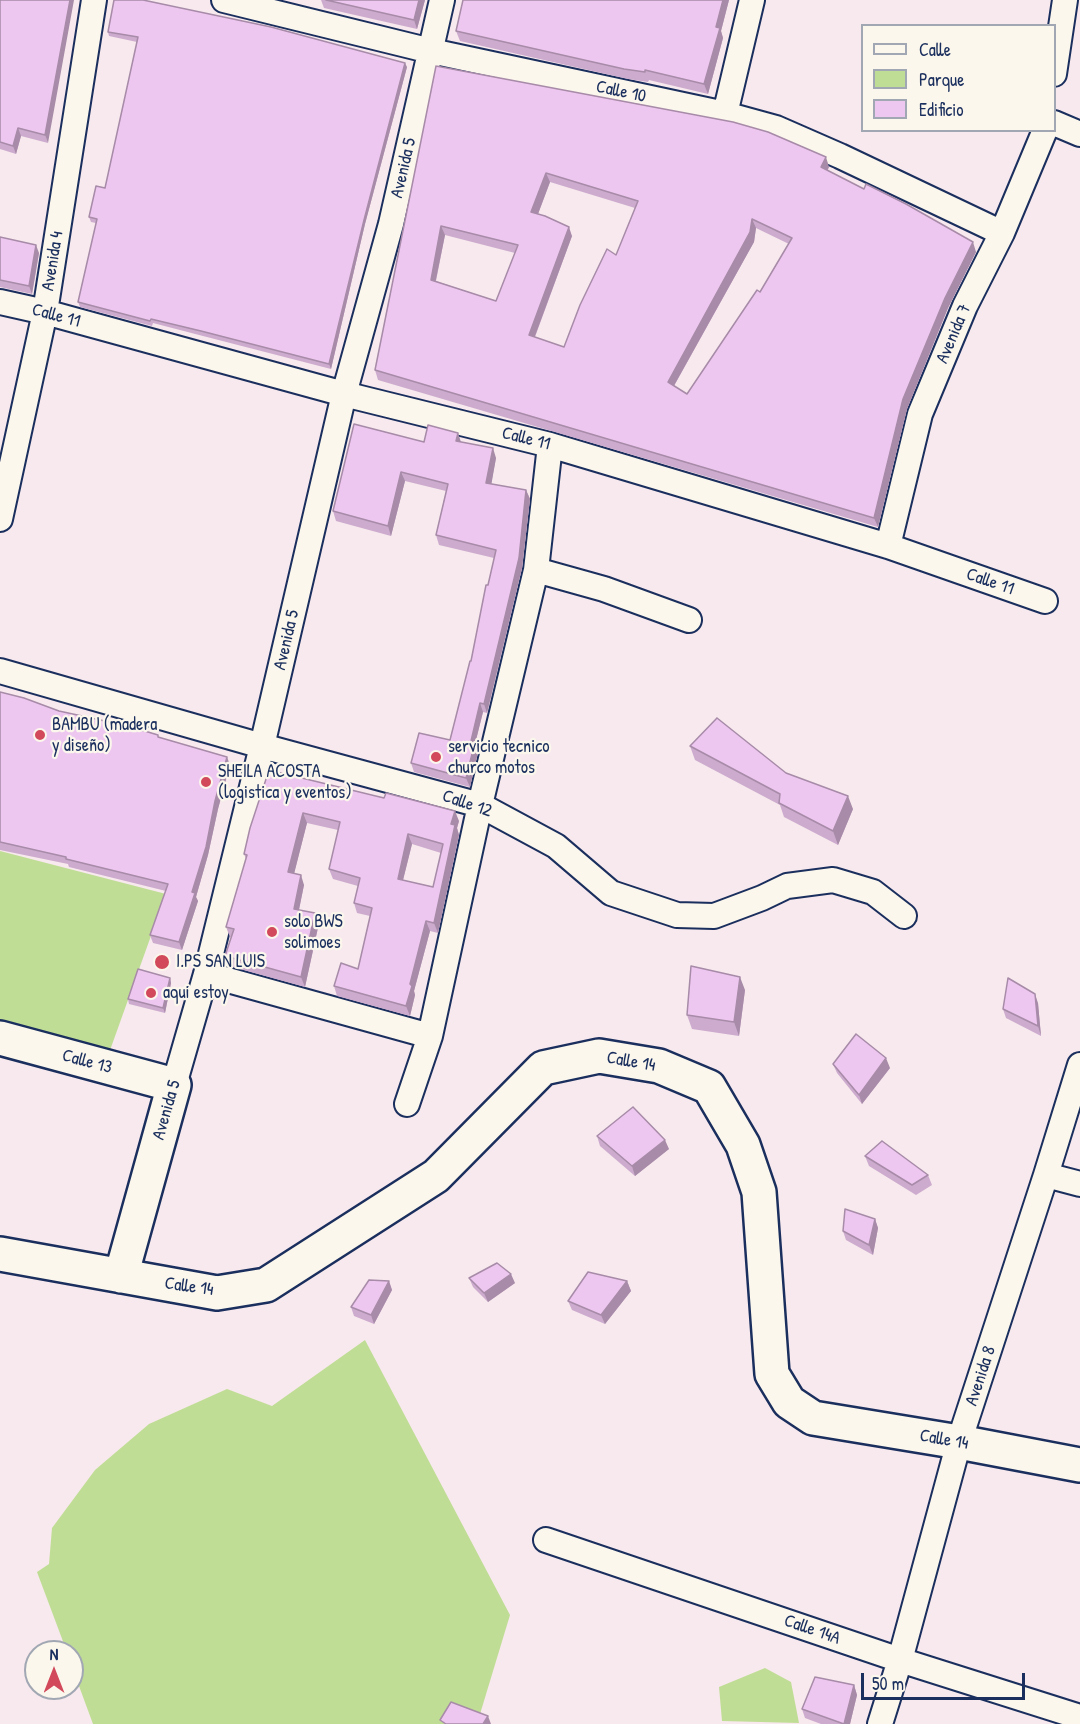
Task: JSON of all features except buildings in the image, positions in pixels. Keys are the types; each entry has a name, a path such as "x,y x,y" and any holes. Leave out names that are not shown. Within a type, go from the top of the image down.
{"street":[{"name":"Avenida 4","path":"0,519 45,312 94,0"},
{"name":"Calle 10","path":"224,0 430,51 725,114 776,128 1002,233"},
{"name":"Avenida 5","path":"121,1276 206,974 344,394 392,224 442,0"},
{"path":"725,114 752,0"},
{"path":"1056,61 1065,0"},
{"path":"1056,124 1080,134"},
{"name":"Avenida 7","path":"888,546 920,414 965,306 1002,233 1044,132"},
{"name":"Calle 11","path":"0,302 45,312 344,394 550,445 888,546 1045,601"},
{"path":"407,1104 430,1036 480,805 536,570 550,445"},
{"path":"536,570 604,588 689,620"},
{"name":"Calle 12","path":"0,671 480,805 556,846 611,893 677,915 714,916 787,886 833,880 873,892 904,916"},
{"path":"206,974 430,1036"},
{"name":"Calle 13","path":"0,1038 174,1085"},
{"name":"Calle 14","path":"0,1254 217,1293 266,1285 436,1176 543,1068 599,1056 659,1066 709,1087 743,1145 759,1192 772,1374 789,1402 813,1418 1080,1465"},
{"name":"Avenida 8","path":"880,1724 900,1660 959,1442 1080,1065"},
{"path":"1046,1175 1080,1184"},
{"name":"Calle 14A","path":"546,1540 900,1660 1080,1717"}],"green space":[{"path":"0,851 166,894 109,1053 0,1023"},
{"path":"365,1340 510,1615 477,1724 93,1724 84,1700 84,1640 62,1640 37,1572 49,1564 52,1528 95,1470 149,1424 227,1389 272,1406"},
{"path":"765,1668 791,1682 799,1723 722,1721 719,1687"}],"place":[{"name":"BAMBU (madera y diseño)","path":"40,735"},
{"name":"servicio tecnico churco motos","path":"436,757"},
{"name":"SHEILA ACOSTA (logistica y eventos)","path":"206,782"},
{"name":"solo BWS solimoes","path":"272,932"},
{"name":"I.PS SAN LUIS","path":"162,962"},
{"name":"aqui estoy","path":"151,993"}]}
